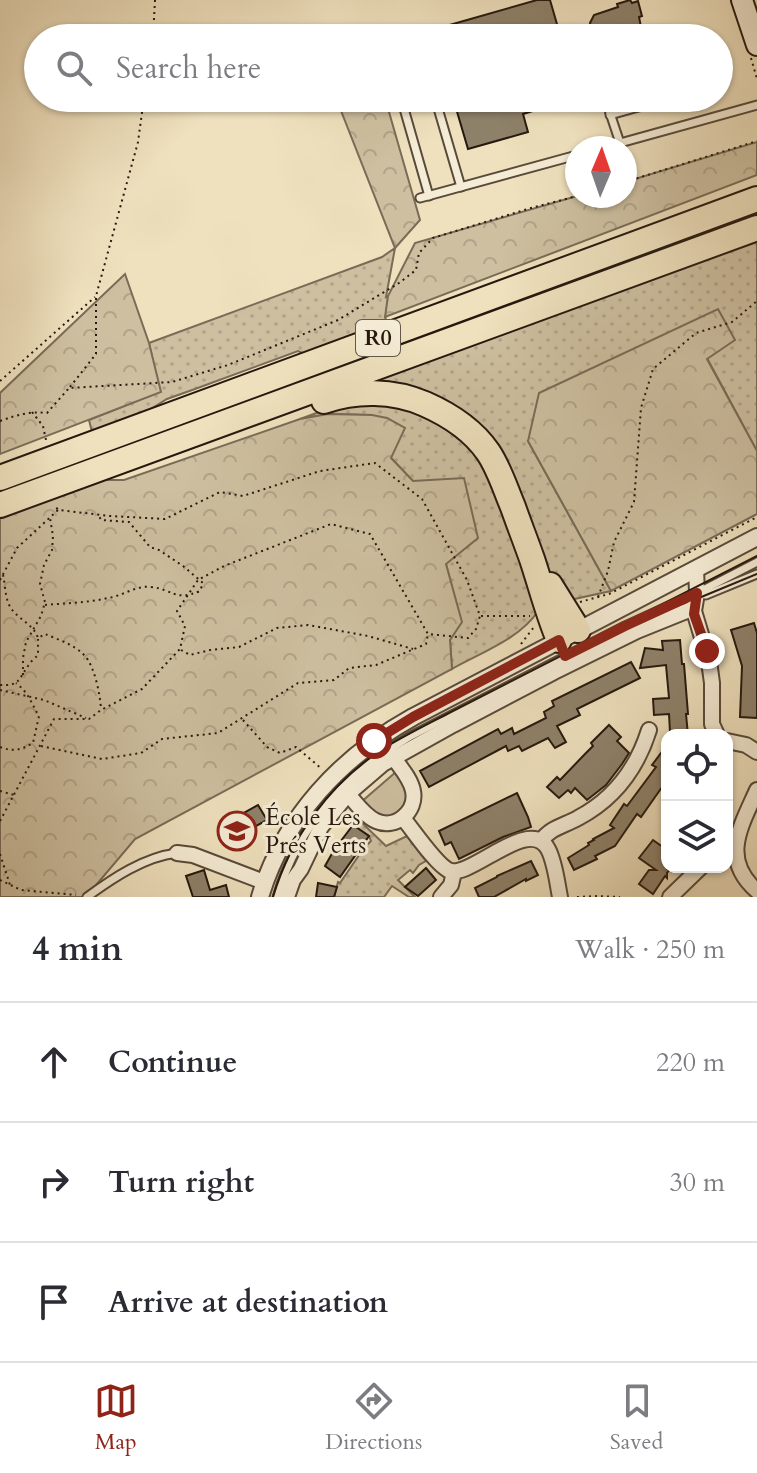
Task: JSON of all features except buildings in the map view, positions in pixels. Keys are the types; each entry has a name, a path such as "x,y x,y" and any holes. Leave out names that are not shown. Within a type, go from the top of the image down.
{"highway":[{"name":"R0","path":"0,478 757,199"},
{"name":"R0","path":"0,505 757,228"},
{"path":"290,400 316,403 358,393 391,394 416,400 450,417 471,432 494,461 568,642"}],"main road":[{"path":"742,0 757,45"},
{"path":"752,0 757,18"}],"street":[{"path":"177,853 193,855 262,890 281,844 302,810 339,769 366,746 413,717 568,642 757,537"},
{"path":"696,569 696,601 709,661 714,729"},
{"path":"287,897 315,836 328,817 348,794 393,757 696,601"},
{"path":"541,841 547,833 594,809 616,790 637,760 649,730"},
{"path":"733,742 756,748"},
{"path":"348,794 376,821 390,823 403,818 412,806 413,792 393,757"},
{"path":"733,849 757,790"},
{"path":"403,818 436,859 454,872 520,841 531,838 541,841 550,852 560,897"},
{"path":"733,855 748,883 757,891"},
{"path":"441,897 451,885 454,872"},
{"path":"670,897 695,873"}],"lane":[{"path":"733,112 757,105"},
{"path":"405,112 429,196"},
{"path":"439,112 461,187"},
{"path":"609,112 618,136"},
{"path":"610,115 621,112"},
{"path":"637,138 732,112"},
{"path":"420,198 565,158"},
{"path":"696,601 757,562"},
{"path":"277,897 304,836 334,795 376,758 568,642 696,601 757,574"},
{"path":"87,897 120,874 177,853"}],"path":[{"path":"154,24 155,0"},
{"path":"0,421 32,411 47,413 96,354 96,296 138,142 142,112"},
{"path":"637,178 757,141"},
{"path":"69,388 172,382 228,365 338,320 399,283 416,270 419,253 433,238 565,199"},
{"path":"0,381 96,296"},
{"path":"598,598 614,542 634,502 641,408 653,369 696,333 732,322 757,301"},
{"path":"32,411 43,426 46,440"},
{"path":"55,507 99,515 165,519 220,492 243,496 320,471 375,463 422,499 467,580 480,616 476,629 468,638 428,634"},
{"path":"0,580 17,548 59,510"},
{"path":"45,605 90,602 141,587 153,587 186,597 200,591 203,583 200,579 150,547 129,522 101,520 99,515"},
{"path":"568,605 609,594 757,517"},
{"path":"23,675 26,642 45,605 40,584 44,565 52,550 50,518"},
{"path":"0,821 54,719 89,719 142,689 180,649 185,626 177,611 186,597 200,579 224,566 331,524 370,534 428,634 426,644 376,665 349,668 334,680 298,683 218,733 162,739 141,753 102,759 40,746"},
{"path":"0,688 16,683 38,655 35,628 8,604 3,575"},
{"path":"480,616 531,616"},
{"path":"180,649 190,655 239,647 277,628 308,625 415,649"},
{"path":"38,638 45,634 86,656 100,691 101,710"},
{"path":"0,747 11,751 33,743 39,716 27,691 16,683"},
{"path":"0,688 44,700 89,719"},
{"path":"241,718 267,747 280,753 296,747 323,770"},
{"path":"0,791 14,795"},
{"path":"0,854 11,886"},
{"path":"0,880 21,890 79,897"},
{"path":"577,897 620,897"}],"green space":[{"path":"342,112 389,112 420,220 395,248"},
{"path":"757,142 757,175 385,317 388,296 415,243 565,199 565,208 637,208 637,178"},
{"path":"757,210 757,217 0,495 0,488"},
{"path":"757,241 757,451 707,358 528,441 611,591 565,601 469,422 352,388"},
{"path":"395,248 386,297 385,324 305,354 298,351 167,399 149,410 92,432 89,420 160,392 149,343 382,257"},
{"path":"125,274 149,343 161,392 0,454 0,393"},
{"path":"718,309 735,340 707,359 757,451 757,514 611,591 528,441 539,393"},
{"path":"386,402 453,426 492,472 538,611 521,630 452,669 450,640 461,622 446,564 413,481 391,458 372,415 328,414 300,419 333,407"},
{"path":"328,414 372,415 387,418 405,428 391,458 413,481 464,478 478,538 446,564 462,622 450,640 452,669 135,839 86,897 0,897 0,517 103,480 124,480 300,419"},
{"path":"397,771 410,792 403,814 383,820 360,803"},
{"path":"358,819 386,846 407,836 426,861 413,873 410,870 398,880 415,897 409,897 392,886 384,897 334,897 338,882 371,841 369,836 353,825"}],"tram line":[{"path":"273,897 290,854 314,814 345,779 381,750 757,556"},
{"path":"694,600 757,574"}],"place":[{"name":"École Les Prés Verts","path":"237,831"}],"route":[{"path":"374,741 559,640 565,656 697,593 694,614 707,651"}]}
